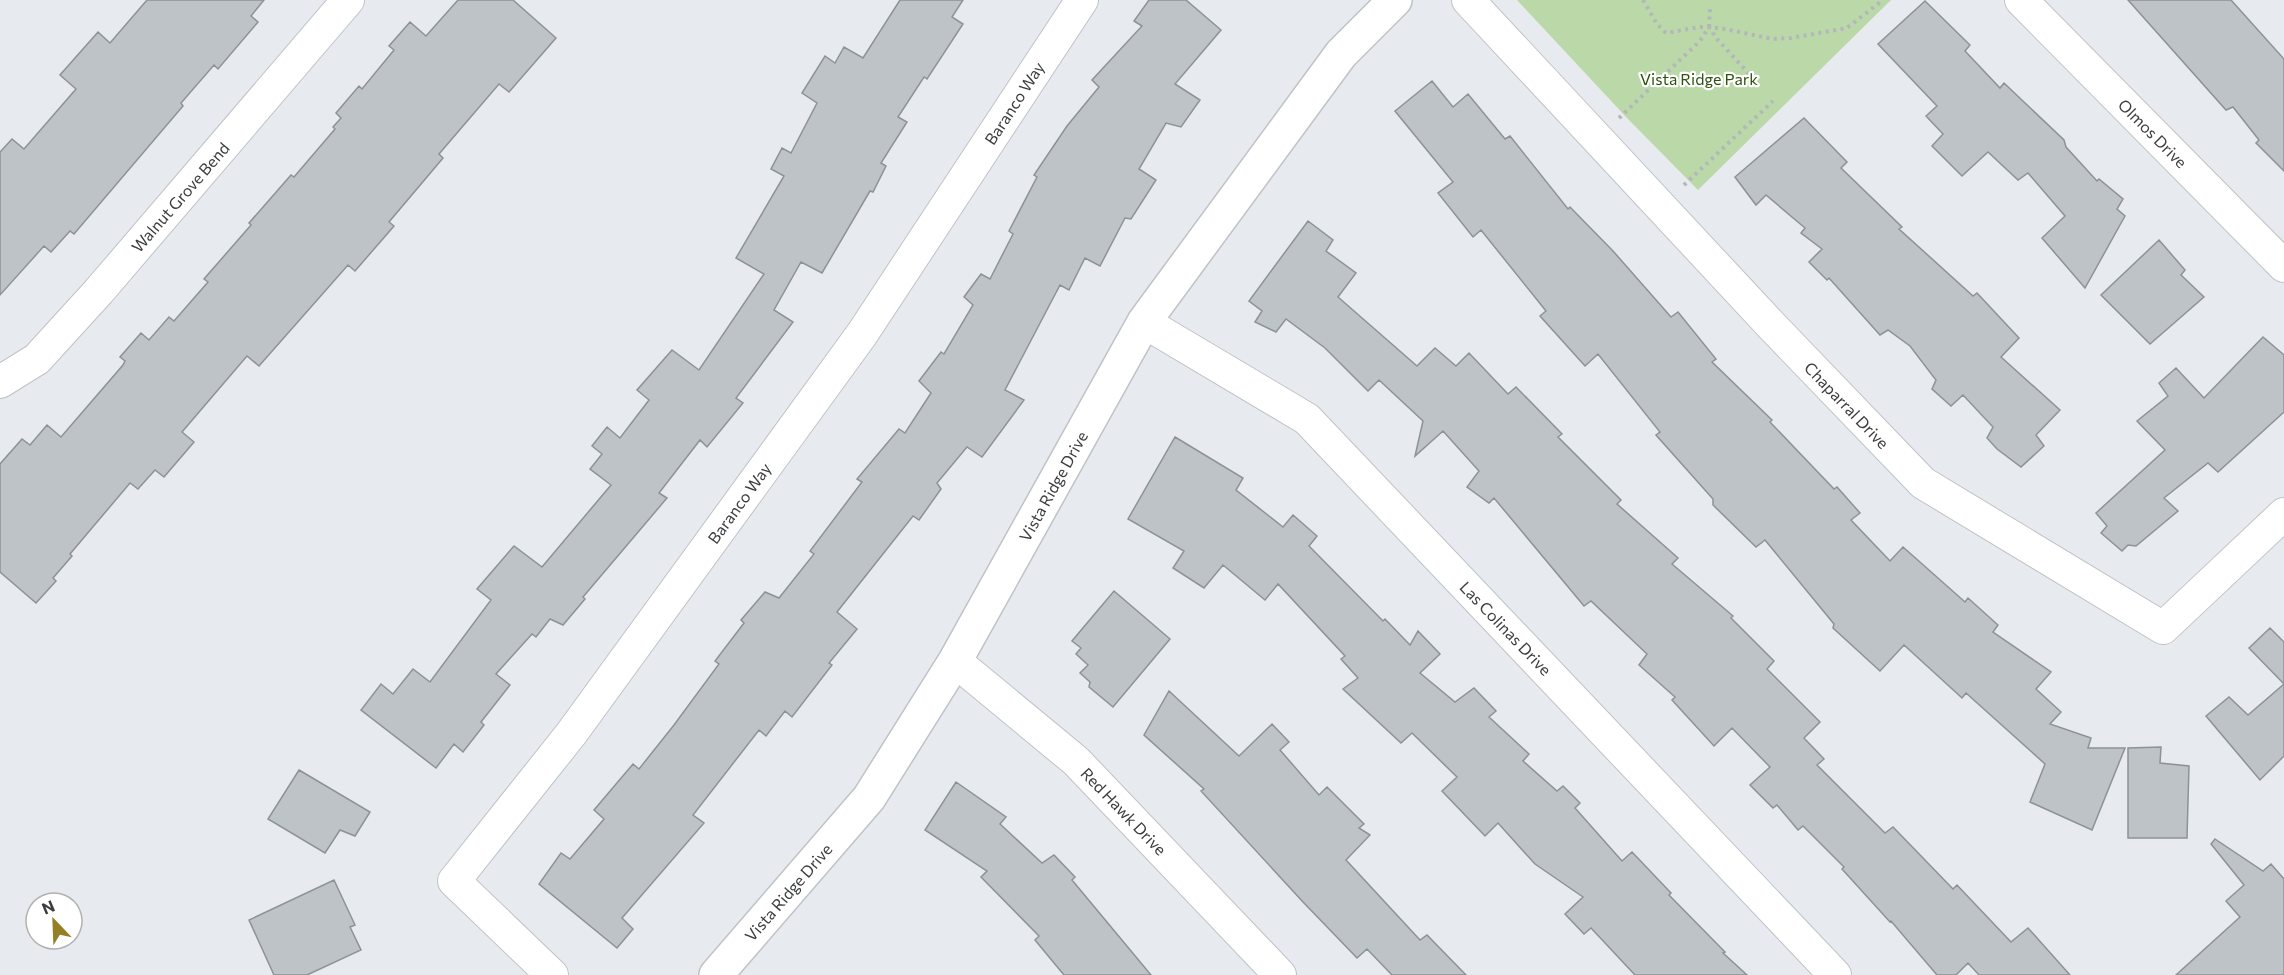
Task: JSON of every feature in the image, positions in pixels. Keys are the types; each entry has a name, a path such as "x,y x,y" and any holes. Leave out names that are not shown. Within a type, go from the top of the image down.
{"street":[{"name":"Walnut Grove Bend","path":"0,382 37,359 99,291 348,0"},
{"name":"Baranco Way","path":"552,975 454,881 571,734 862,334 1082,0"},
{"name":"Vista Ridge Drive","path":"716,975 869,798 955,661 1144,322 1341,54 1395,0"},
{"name":"Chaparral Drive","path":"1468,0 1770,324 1923,483 2163,628 2284,514"},
{"name":"Olmos Drive","path":"2021,0 2284,266"},
{"name":"Las Colinas Drive","path":"1144,322 1307,419 1835,975"},
{"name":"Red Hawk Drive","path":"955,661 1076,761 1280,975"}],"path":[{"path":"1643,0 1657,24 1666,33 1675,33 1687,28 1709,27 1773,39 1847,28 1883,0"},
{"path":"1597,139 1700,41 1709,27 1710,9"},
{"path":"1709,27 1752,77"},
{"path":"1661,208 1773,101"}],"green space":[{"name":"Vista Ridge Park","path":"1517,0 1891,0 1698,190"}],"building":[{"path":"147,0 264,0 251,16 258,22 218,69 214,65 181,103 183,106 74,234 70,231 51,252 44,246 0,295 0,152 12,139 24,149 76,89 60,75 98,32 110,43"},
{"path":"458,0 513,0 556,38 509,92 499,84 439,154 443,158 389,222 394,226 355,271 348,265 259,366 247,356 182,432 194,442 164,477 155,470 138,489 130,483 70,554 72,556 53,578 56,581 36,603 0,572 0,464 22,439 30,445 47,425 61,437 123,365 125,361 120,357 141,333 149,340 169,317 174,321 208,282 204,279 251,225 249,223 291,175 294,177 335,129 333,127 341,118 336,113 359,86 362,89 394,50 389,46 410,22 426,36"},
{"path":"900,0 963,0 952,17 963,24 927,79 924,77 898,117 907,122 881,163 886,166 873,192 870,191 822,273 801,262 774,310 793,322 736,398 743,403 707,447 700,440 659,493 667,498 583,597 585,599 563,625 550,619 536,637 532,634 496,674 510,685 481,722 484,725 463,752 454,744 436,768 361,710 381,684 393,694 413,669 430,682 491,600 477,589 514,546 542,567 611,485 590,469 602,454 592,446 607,427 620,438 649,400 637,390 672,350 699,370 764,274 736,258 784,176 771,169 782,148 791,153 817,103 802,93 825,56 835,63 844,47 863,58"},
{"path":"1149,0 1186,0 1221,30 1175,84 1200,100 1181,127 1166,123 1139,169 1156,180 1131,219 1125,218 1100,266 1085,258 1069,290 1060,285 1005,390 1024,400 982,457 967,447 937,483 941,489 919,520 913,516 837,612 857,629 829,663 832,665 792,717 785,711 766,736 759,730 693,815 704,823 622,918 633,929 617,948 539,884 561,853 570,859 604,819 594,810 633,764 639,769 674,725 719,664 715,661 744,623 741,620 765,592 779,598 814,554 810,551 862,482 857,479 899,429 905,433 931,393 919,381 941,352 944,354 973,305 964,297 981,274 990,279 1013,234 1009,231 1037,177 1034,175 1067,126 1099,87 1092,80 1142,26 1134,21"},
{"path":"2128,0 2231,0 2284,59 2284,171 2256,143 2259,140 2233,107 2226,110"},
{"path":"1925,1 1970,45 1965,51 2000,88 2004,83 2064,140 2066,147 2097,181 2099,179 2123,199 2117,209 2125,216 2085,288 2042,238 2065,216 2028,173 2018,180 1988,152 1962,176 1932,146 1943,134 1926,116 1937,106 1878,44"},
{"path":"1432,81 1453,107 1468,94 1505,139 1510,136 1568,209 1570,207 1613,251 1671,317 1678,312 1716,359 1712,362 1772,420 1770,422 1834,489 1837,487 1860,513 1851,520 1890,561 1903,547 1965,602 1968,598 1998,625 1993,632 2051,672 2036,689 2061,712 2050,724 2091,738 2088,748 2125,748 2092,830 2030,802 2045,764 1966,693 1962,698 1904,645 1880,671 1833,628 1834,624 1765,540 1756,547 1713,505 1713,499 1656,435 1660,432 1598,354 1585,366 1540,316 1546,311 1481,230 1473,237 1438,193 1453,182 1395,111"},
{"path":"1804,118 1847,162 1841,168 1902,227 1899,229 1973,296 1977,293 2019,338 2001,357 2060,410 2036,435 2044,446 2021,467 1997,449 1987,438 1993,427 1963,395 1951,406 1932,389 1936,380 1910,346 1888,330 1880,335 1829,278 1827,280 1809,262 1822,249 1801,233 1805,228 1766,195 1756,205 1735,177"},
{"path":"1308,221 1333,240 1326,251 1356,273 1338,297 1417,366 1435,348 1456,366 1469,353 1508,394 1516,387 1562,434 1558,437 1621,500 1617,504 1678,558 1672,564 1733,616 1731,618 1774,661 1767,669 1820,722 1804,738 1824,759 1817,765 1885,833 1893,827 1953,889 1957,885 2011,942 2028,928 2070,975 1979,975 1968,963 1956,975 1937,975 1842,869 1844,867 1803,826 1798,830 1777,805 1773,808 1750,785 1770,767 1732,728 1714,746 1672,700 1675,697 1639,665 1647,654 1591,601 1584,606 1494,498 1489,503 1467,487 1479,471 1443,431 1415,456 1423,421 1379,380 1368,391 1325,348 1286,319 1276,332 1255,322 1262,311 1249,301"},
{"path":"2159,240 2185,270 2181,275 2204,297 2150,344 2101,295"},
{"path":"2263,337 2284,355 2284,412 2218,472 2208,463 2164,498 2178,511 2136,546 2128,545 2122,551 2101,533 2107,526 2096,513 2165,450 2137,421 2168,396 2159,383 2176,368 2204,398"},
{"path":"1175,437 1243,478 1236,490 1283,527 1293,515 1317,536 1309,546 1383,621 1385,619 1410,645 1418,631 1440,654 1420,673 1455,702 1474,688 1496,711 1489,717 1529,754 1523,761 1557,791 1563,786 1580,803 1575,808 1622,861 1632,852 1671,893 1669,895 1725,952 1723,953 1747,975 1635,975 1591,928 1584,934 1565,914 1583,897 1535,864 1498,823 1485,836 1442,791 1457,777 1412,733 1401,743 1343,689 1358,678 1341,659 1345,656 1278,584 1265,600 1223,565 1204,588 1173,568 1184,551 1128,519"},
{"path":"1114,591 1170,639 1113,707 1089,687 1090,682 1080,673 1088,665 1076,654 1081,648 1072,641"},
{"path":"2270,628 2284,642 2284,684 2249,648"},
{"path":"2284,684 2284,756 2260,780 2206,716 2229,697 2248,715"},
{"path":"1169,691 1239,756 1272,724 1289,742 1280,750 1319,795 1327,787 1364,824 1359,828 1370,835 1346,860 1420,940 1427,935 1466,975 1392,975 1367,949 1357,958 1201,791 1204,789 1144,735"},
{"path":"2161,747 2160,763 2189,766 2187,838 2128,838 2128,748"},
{"path":"299,770 370,812 355,836 340,830 325,853 268,819"},
{"path":"956,782 1006,817 1000,824 1042,863 1054,855 1075,877 1072,880 1151,975 1064,975 1035,940 1039,936 981,877 987,871 925,830"},
{"path":"2215,839 2263,871 2271,864 2284,879 2284,975 2176,975 2240,917 2226,901 2244,885 2211,844"},
{"path":"334,880 355,925 350,927 361,950 307,975 274,975 249,920"}]}
